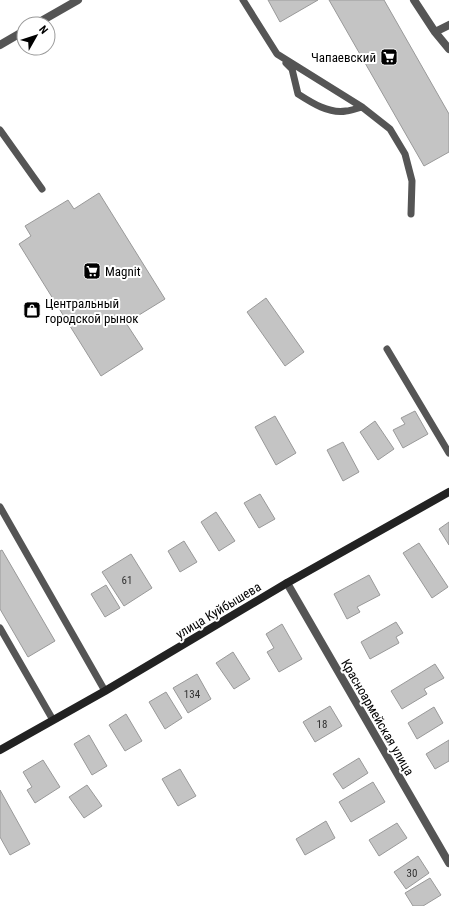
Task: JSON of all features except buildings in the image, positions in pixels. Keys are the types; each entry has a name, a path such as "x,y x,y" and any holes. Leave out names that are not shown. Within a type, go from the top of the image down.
{"street":[{"path":"50,16 78,0"},
{"path":"414,0 435,32 449,49"},
{"path":"435,32 449,25"},
{"path":"0,45 16,36"},
{"name":"улица Куйбышева","path":"0,750 105,691 287,583 449,492"},
{"name":"Красноармейская улица","path":"287,583 449,863"}],"lane":[{"path":"243,0 277,54 292,69 298,94 329,110 345,112 362,107"},
{"path":"277,54 362,107 390,129 405,154 412,181 411,214"},
{"path":"0,130 42,189"},
{"path":"387,349 449,453"},
{"path":"0,507 105,691"},
{"path":"0,628 53,720"}],"place":[{"name":"Чапаевский","path":"389,57"},
{"name":"Magnit","path":"92,271"},
{"name":"Центральный городской рынок","path":"32,310"}]}
